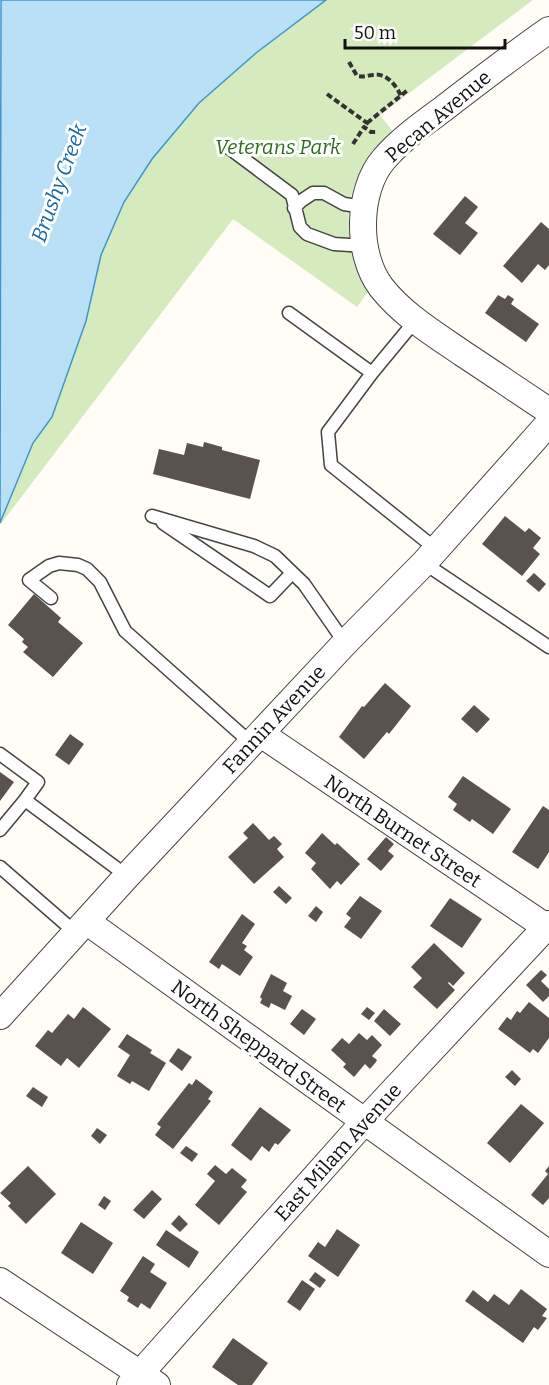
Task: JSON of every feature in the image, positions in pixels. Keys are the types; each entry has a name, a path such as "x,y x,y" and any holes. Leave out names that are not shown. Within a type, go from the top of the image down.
{"street":[{"name":"Pecan Avenue","path":"364,226 370,183 383,160 406,137 549,30"},
{"path":"364,226 370,264 381,286 415,321 549,411"},
{"name":"Fannin Avenue","path":"0,1016 127,876 345,643 430,556 549,423"},
{"name":"North Burnet Street","path":"257,739 547,925"},
{"name":"East Milam Avenue","path":"143,1381 364,1122 547,925"},
{"name":"North Sheppard Street","path":"81,927 364,1122 549,1254"},
{"path":"0,1281 143,1381"}],"lane":[{"path":"225,145 292,195 294,208 300,227 307,234 333,244 364,226 344,204 324,193 313,194 294,208"},
{"path":"289,313 372,373"},
{"path":"415,321 328,432 331,465 430,556 549,648"},
{"path":"292,573 270,596 152,516 254,546 281,561 292,573 313,596 345,643"},
{"path":"51,598 29,580 49,566 59,563 78,565 87,569 100,582 125,631 257,739"},
{"path":"0,754 38,782 0,830"},
{"path":"25,800 127,876"},
{"path":"0,867 81,927"}],"path":[{"path":"349,62 357,76 381,75 396,86 401,96"},
{"path":"327,94 366,125 409,89"}],"green space":[{"name":"Veterans Park","path":"326,0 533,0 380,115 394,133 376,150 363,168 354,187 350,207 349,227 352,248 368,292 357,307 233,219 0,525 33,443 52,417 86,321 101,255 124,202 152,159 199,103 256,53"}],"water":[{"name":"Brushy Creek","path":"1,0 326,0 256,53 199,103 152,159 124,202 101,255 86,321 52,417 33,443 0,523"}],"building":[{"path":"465,196 478,207 465,223 478,233 460,255 433,234"},
{"path":"541,222 549,229 549,265 545,270 538,264 522,283 503,266"},
{"path":"498,295 505,299 508,295 514,299 511,304 539,324 526,342 485,313"},
{"path":"204,442 222,447 222,450 260,460 250,499 153,474 159,449 184,455 187,443 203,447"},
{"path":"505,516 525,532 529,528 541,538 533,548 540,554 522,576 482,544"},
{"path":"534,573 546,584 539,592 526,581"},
{"path":"34,594 61,618 58,622 83,643 53,677 23,652 28,647 22,642 24,639 8,625"},
{"path":"385,683 411,706 389,734 387,732 364,759 339,737 362,706 364,707"},
{"path":"474,705 490,719 477,733 461,719"},
{"path":"70,734 84,744 69,765 55,755"},
{"path":"0,772 14,782 0,801"},
{"path":"463,776 511,809 493,834 472,819 470,822 453,810 457,804 448,797"},
{"path":"543,806 549,810 549,852 538,869 512,852"},
{"path":"253,823 269,840 274,836 282,844 277,849 284,857 254,884 228,857 248,838 243,833"},
{"path":"322,833 360,864 341,885 337,881 330,889 311,869 316,863 305,853"},
{"path":"386,837 394,844 388,851 394,856 381,871 367,859"},
{"path":"279,886 292,898 286,904 273,892"},
{"path":"360,896 382,911 361,939 344,927 351,918 346,914"},
{"path":"450,898 482,919 462,948 430,926"},
{"path":"316,906 323,912 316,922 308,916"},
{"path":"242,914 255,924 242,943 247,946 244,950 253,957 240,976 222,964 219,969 209,962"},
{"path":"434,943 465,973 453,986 448,983 455,990 437,1009 413,987 422,978 411,967"},
{"path":"541,970 547,975 541,981 549,989 549,996 543,1002 526,985"},
{"path":"271,974 287,983 283,991 292,996 285,1010 271,1003 269,1008 260,1003 262,999 260,997"},
{"path":"529,1002 549,1018 549,1038 538,1053 533,1049 530,1053 498,1029 507,1017 511,1020 517,1011 520,1013"},
{"path":"83,1007 111,1029 79,1068 67,1058 61,1066 35,1046 48,1030 52,1033 68,1014 74,1019"},
{"path":"367,1007 375,1013 369,1020 361,1014"},
{"path":"302,1009 316,1019 304,1035 290,1024"},
{"path":"384,1009 401,1024 390,1036 374,1021"},
{"path":"359,1033 367,1040 372,1035 382,1045 372,1056 377,1060 370,1069 365,1064 354,1077 343,1067 346,1064 331,1050 342,1038 349,1044"},
{"path":"127,1034 152,1050 150,1053 166,1063 149,1091 132,1081 130,1084 117,1076 130,1055 118,1047"},
{"path":"178,1048 192,1057 182,1071 169,1061"},
{"path":"512,1070 521,1079 515,1086 505,1077"},
{"path":"196,1079 213,1092 208,1099 211,1101 173,1149 155,1135 161,1127 157,1124 189,1083 192,1085"},
{"path":"33,1087 48,1097 42,1107 26,1096"},
{"path":"521,1104 544,1123 510,1163 487,1143"},
{"path":"260,1107 291,1130 278,1145 275,1143 269,1152 262,1146 251,1161 231,1145"},
{"path":"97,1128 107,1135 100,1144 91,1136"},
{"path":"186,1146 198,1154 192,1162 180,1153"},
{"path":"215,1165 226,1174 232,1168 247,1180 241,1187 247,1192 219,1225 195,1205 215,1181 207,1174"},
{"path":"28,1166 56,1194 26,1224 8,1206 11,1203 0,1193"},
{"path":"549,1166 549,1198 543,1205 531,1195 548,1174 545,1171"},
{"path":"152,1190 162,1199 144,1219 133,1210"},
{"path":"104,1196 111,1201 105,1210 98,1205"},
{"path":"179,1215 188,1224 180,1232 171,1224"},
{"path":"81,1222 113,1243 93,1274 61,1253"},
{"path":"337,1229 360,1245 338,1277 308,1256 318,1242 325,1247"},
{"path":"166,1230 199,1252 189,1268 156,1245"},
{"path":"143,1256 155,1264 150,1272 167,1283 150,1309 141,1303 138,1308 127,1301 129,1297 120,1291"},
{"path":"315,1272 326,1280 320,1288 309,1280"},
{"path":"302,1280 315,1289 300,1311 287,1302"},
{"path":"521,1289 547,1309 542,1316 547,1318 538,1330 534,1327 523,1343 465,1301 473,1290 488,1302 494,1294 509,1305"},
{"path":"233,1338 268,1363 252,1385 238,1385 212,1367"}]}
